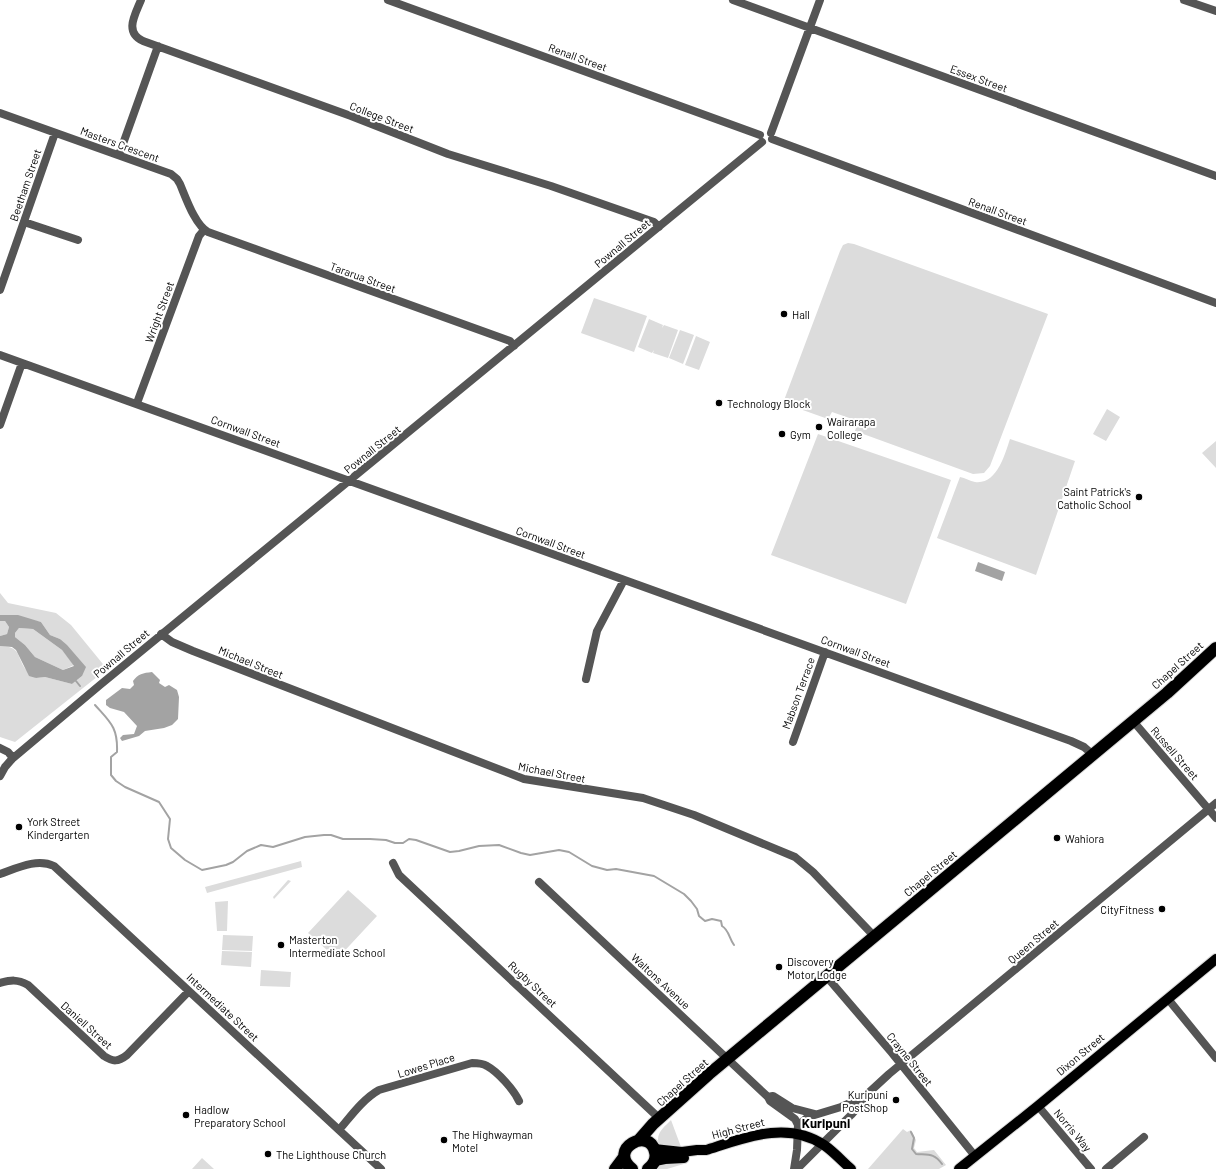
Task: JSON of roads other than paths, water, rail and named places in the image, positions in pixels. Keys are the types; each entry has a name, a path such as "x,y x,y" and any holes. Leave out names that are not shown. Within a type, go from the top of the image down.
{"highway":[{"name":"Chapel Street","path":"624,1157 628,1146 639,1140 653,1124 690,1090 1167,693 1216,648"},
{"name":"Chapel Street","path":"653,1147 660,1119"},
{"path":"639,1140 646,1141 653,1147 655,1153 651,1165"},
{"path":"615,1169 624,1157"},
{"path":"624,1157 626,1163 632,1169"}],"main road":[{"name":"Dixon Street","path":"959,1169 1038,1106 1216,959"},
{"name":"High Street","path":"653,1147 682,1152 706,1150 767,1133 797,1129 823,1144"},
{"path":"823,1144 851,1169"},
{"name":"High Street","path":"651,1165 665,1159 699,1156 706,1150"}],"street":[{"name":"College Street","path":"141,0 133,24 133,32 138,39 344,114 448,154 551,186 653,222 659,227"},
{"name":"Renall Street","path":"388,0 761,138"},
{"name":"Essex Street","path":"734,0 1216,176"},
{"path":"761,138 765,131 771,136 820,0"},
{"path":"1184,0 1216,11"},
{"path":"119,155 158,46"},
{"name":"Masters Crescent","path":"0,113 164,171 177,179 199,224 204,230"},
{"name":"Beetham Street","path":"0,290 55,132"},
{"name":"Renall Street","path":"771,136 1216,303"},
{"name":"Pownall Street","path":"0,776 5,767 13,758 659,227 761,138"},
{"path":"24,222 78,240"},
{"name":"Tararua Street","path":"204,230 510,341 514,346"},
{"name":"Wright Street","path":"137,403 199,236 204,230"},
{"name":"Cornwall Street","path":"0,354 1071,741 1084,747 1092,754"},
{"path":"0,425 22,363"},
{"path":"586,679 597,631 624,580"},
{"name":"Michael Street","path":"162,634 172,642 524,779 643,798 694,815 795,857 813,872 874,936"},
{"name":"Mabson Terrace","path":"793,742 825,652"},
{"name":"Russell Street","path":"1132,721 1216,818"},
{"path":"0,748 8,752 13,758"},
{"name":"Queen Street","path":"797,1129 808,1117 841,1107 864,1097 901,1064 1216,803"},
{"name":"Intermediate Street","path":"0,874 34,863 48,863 59,870 381,1169"},
{"name":"Rugby Street","path":"393,863 399,875 660,1119"},
{"name":"Waltons Avenue","path":"539,882 728,1058 768,1097 770,1101 795,1119 797,1129"},
{"name":"Crayne Street","path":"826,976 901,1064 975,1156"},
{"name":"Daniell Street","path":"0,983 10,980 19,980 28,985 104,1056 111,1060 120,1060 127,1055 189,991"},
{"path":"1168,999 1216,1058"},
{"name":"Lowes Place","path":"339,1130 371,1094 379,1090 472,1063 488,1066 512,1089 519,1101"},
{"name":"Waltons Avenue","path":"768,1097 774,1096 798,1111 816,1114"},
{"name":"Queen Street","path":"797,1169 852,1115 860,1106 864,1097"},
{"name":"Norris Way","path":"1038,1106 1091,1169"},
{"path":"794,1169 797,1150 797,1129"},
{"path":"1106,1169 1144,1137"}],"waterway":[{"path":"76,681 80,686"},
{"path":"95,705 112,726 116,736 117,752 111,757 111,775 116,781 125,787 159,802 170,819 168,839 171,848 185,860 202,870 226,865 233,862 247,851 261,845 273,847 305,837 324,835 331,835 343,839 386,840 395,843 403,843 409,839 450,852 479,846 499,845 530,855 559,850 569,852 592,866 607,870 616,869 654,876 684,894 697,909 699,916 705,921 712,919 721,921 722,926 728,932 734,945"},
{"path":"911,1132 914,1138 912,1149 916,1154 934,1156 942,1164"}],"place":[{"name":"Hall","path":"784,314"},
{"name":"Technology Block","path":"719,403"},
{"name":"Wairarapa College","path":"819,427"},
{"name":"Gym","path":"782,434"},
{"name":"Saint Patrick's Catholic School","path":"1139,497"},
{"name":"York Street Kindergarten","path":"19,827"},
{"name":"Wahiora","path":"1057,838"},
{"name":"CityFitness","path":"1162,909"},
{"name":"Masterton Intermediate School","path":"281,945"},
{"name":"Discovery Motor Lodge","path":"779,967"},
{"name":"Kuripuni PostShop","path":"896,1100"},
{"name":"Hadlow Preparatory School","path":"186,1115"},
{"name":"The Highwayman Motel","path":"444,1140"},
{"name":"The Lighthouse Church","path":"268,1154"}],"district":[{"name":"Kuripuni","path":"826,1123"}]}
